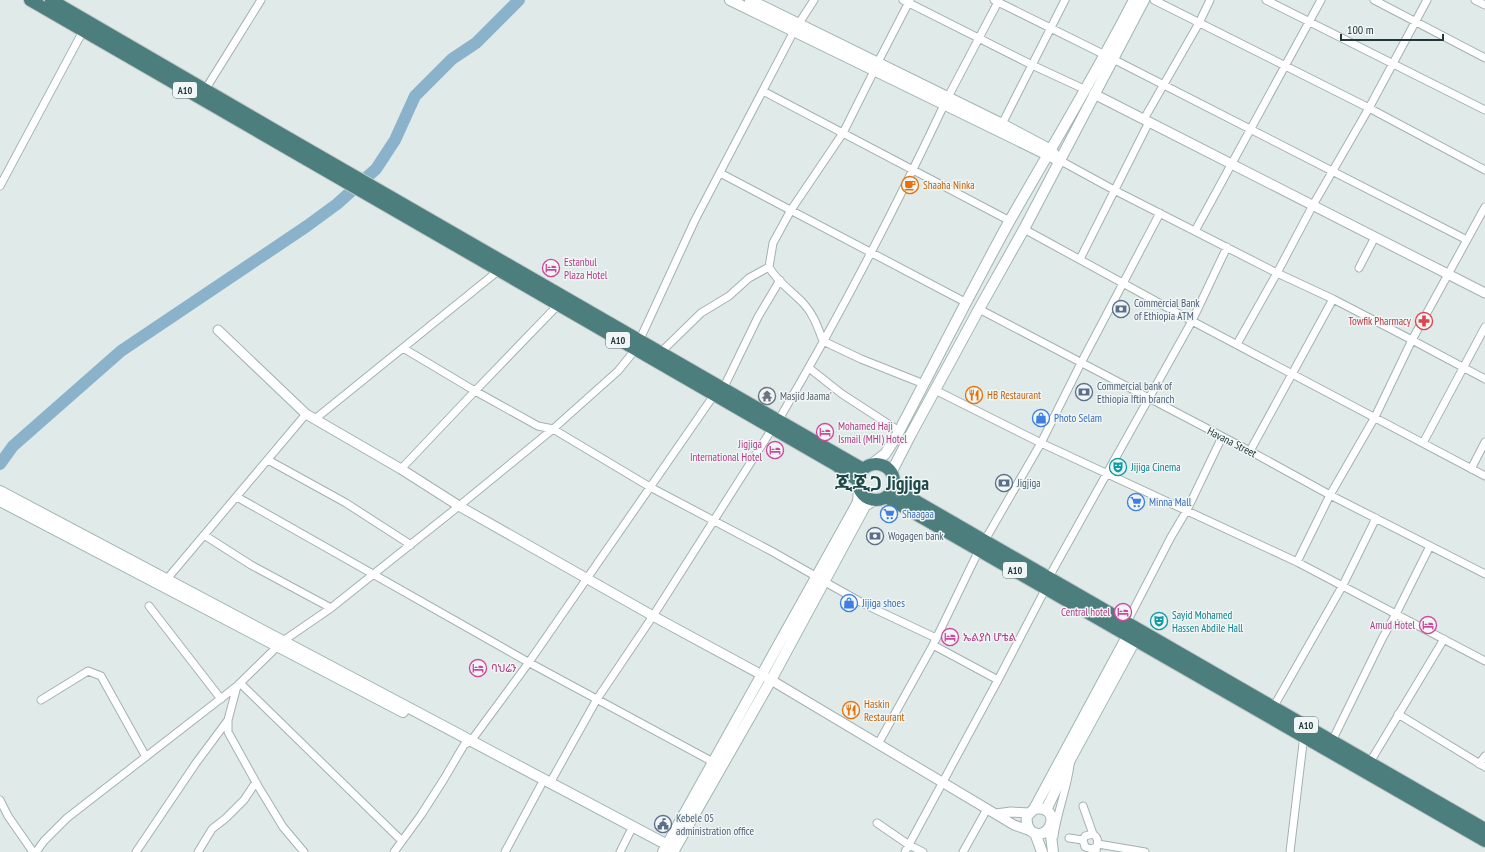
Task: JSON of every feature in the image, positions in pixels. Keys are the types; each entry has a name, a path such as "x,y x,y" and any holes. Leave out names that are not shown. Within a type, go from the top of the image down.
{"highway":[{"name":"A10","path":"30,0 65,8 83,31 388,201 863,475"},
{"name":"A10","path":"52,0 205,90 342,175"},
{"name":"A10","path":"388,201 498,271 558,305 637,345 660,353 718,392"},
{"name":"A10","path":"863,475 882,465 892,474"},
{"path":"874,500 886,497 892,490 894,481 892,474"},
{"name":"A10","path":"863,475 863,495 874,500"},
{"name":"A10","path":"894,486 982,545 1047,583 1274,706 1485,829"},
{"name":"A10","path":"886,497 982,545"},
{"name":"A10","path":"1133,630 1303,737 1485,841"}],"main road":[{"path":"730,0 796,28 1049,153"},
{"path":"750,0 796,28"},
{"path":"1109,57 1134,0"},
{"path":"892,474 897,460 1061,160 1090,92 1109,57 1144,0"},
{"path":"821,580 858,502 863,475 885,454 899,431 965,302 1010,221 1049,153 1090,92"},
{"path":"946,101 1002,124 1061,160"},
{"path":"0,491 25,509 668,850"},
{"path":"668,850 767,678 821,580 865,506 874,500"},
{"path":"0,501 25,509 167,579 281,644"},
{"path":"1046,810 1133,630"},
{"path":"1042,852 1033,832 1027,824 1027,816 1032,811 1133,630"},
{"path":"668,850 713,762 767,678"},
{"path":"546,784 630,832 668,850"},
{"path":"1032,811 1040,808 1046,810 1051,816 1050,828 1053,849"},
{"path":"1033,832 1043,833 1050,828"}],"street":[{"path":"205,90 262,0"},
{"path":"0,800 8,816 35,852 67,818 239,684 281,644 331,608 411,545 553,429 618,371 637,345 695,220 796,28 814,0"},
{"path":"1002,124 1065,0"},
{"path":"1154,0 1369,108 1485,170"},
{"path":"1080,258 1164,85 1199,23 1210,0"},
{"path":"1266,0 1485,110"},
{"path":"1195,231 1321,0"},
{"path":"1374,0 1485,58"},
{"path":"1237,344 1313,205 1369,108 1427,0"},
{"path":"1475,0 1485,5"},
{"path":"660,353 701,313 729,296 749,278 769,267 774,243 791,210 843,134 907,1 1032,65 1090,92 1485,293"},
{"path":"505,852 597,699 653,616 775,425 809,368 871,252 946,101 980,38 997,1 1467,240"},
{"path":"0,186 83,31"},
{"path":"763,91 1010,221"},
{"path":"1061,160 1160,214 1277,273 1333,299 1485,379"},
{"path":"720,173 965,302"},
{"path":"1297,562 1330,495 1375,417 1412,340 1485,207"},
{"path":"878,744 934,641 982,545 1041,443 1160,214"},
{"path":"1024,229 1485,476"},
{"path":"1359,268 1375,237"},
{"path":"905,852 942,781 998,680 1047,583 1192,320 1227,247"},
{"path":"769,267 813,317 823,342 924,384"},
{"path":"167,579 268,460 311,416 403,348 498,271"},
{"path":"394,852 468,743 528,662 718,392 758,317 780,280"},
{"path":"1250,451 1333,299"},
{"path":"401,469 474,391 558,305"},
{"name":"Havana Street","path":"979,309 1250,451 1330,495 1485,574"},
{"path":"1423,443 1485,327"},
{"path":"218,330 311,416 401,469 459,506 653,616 767,678 1014,825 1033,832"},
{"path":"403,348 474,391 538,426 553,429 650,487 934,641 998,680"},
{"path":"809,368 842,394 899,431"},
{"path":"935,390 1041,443 1297,562 1485,661"},
{"path":"1133,630 1164,550 1187,510 1222,437"},
{"path":"1471,469 1485,442"},
{"path":"268,460 346,503 411,545"},
{"path":"236,497 528,662 713,762"},
{"path":"1274,706 1343,585 1376,518"},
{"path":"204,535 250,564 331,608"},
{"path":"1332,740 1430,546"},
{"path":"149,606 221,698"},
{"path":"1370,762 1444,639"},
{"path":"41,700 88,671 95,672 101,676 146,757"},
{"path":"239,684 228,720 228,732 283,827 303,852"},
{"path":"239,684 402,840"},
{"path":"1398,714 1482,766 1485,756"},
{"path":"136,852 196,763 228,720"},
{"path":"1290,852 1305,724"},
{"path":"1053,849 1056,822 1068,780 1071,758"},
{"path":"198,852 212,829 226,818 244,800 256,782"},
{"path":"1083,806 1093,834 1098,840 1096,848"},
{"path":"963,852 987,809"},
{"path":"996,814 1032,811"},
{"path":"877,823 923,852"},
{"path":"620,852 630,832"},
{"path":"1083,840 1085,836 1093,834"},
{"path":"1069,838 1083,840"},
{"path":"1083,840 1085,847 1088,849 1096,848 1145,852"}],"waterway":[{"path":"0,464 13,446 121,351 307,226 337,204 376,169 395,140 415,96 452,59 476,43 519,0"}],"place":[{"name":"Shaaha Ninka","path":"910,185"},
{"name":"Estanbul Plaza Hotel","path":"551,268"},
{"name":"Commercial Bank of Ethiopia ATM","path":"1121,309"},
{"name":"Towfik Pharmacy","path":"1424,321"},
{"name":"Commercial bank of Ethiopia Iftin branch","path":"1084,392"},
{"name":"HB Restaurant","path":"974,395"},
{"name":"Masjid Jaama'","path":"767,396"},
{"name":"Photo Selam","path":"1041,418"},
{"name":"Mohamed Haji Ismail (MHI) Hotel","path":"825,432"},
{"name":"Jigjiga International Hotel","path":"775,450"},
{"name":"Jijiga Cinema","path":"1118,467"},
{"name":"Jigjiga","path":"1004,483"},
{"name":"Minna Mall","path":"1136,502"},
{"name":"Shaagaa","path":"889,514"},
{"name":"Wogagen bank","path":"875,536"},
{"name":"Jijiga shoes","path":"849,603"},
{"name":"Central hotel","path":"1123,612"},
{"name":"Sayid Mohamed Hassen Abdile Hall","path":"1159,621"},
{"name":"Amud Hotel","path":"1428,625"},
{"name":"ኤልያስ ሆቴል","path":"950,637"},
{"name":"ባህሬን","path":"478,668"},
{"name":"Haskin Restaurant","path":"851,710"},
{"name":"Kebele 05 administration office","path":"663,824"}],"district":[{"name":"ጂጂጋ Jigjiga","path":"882,483"}]}
